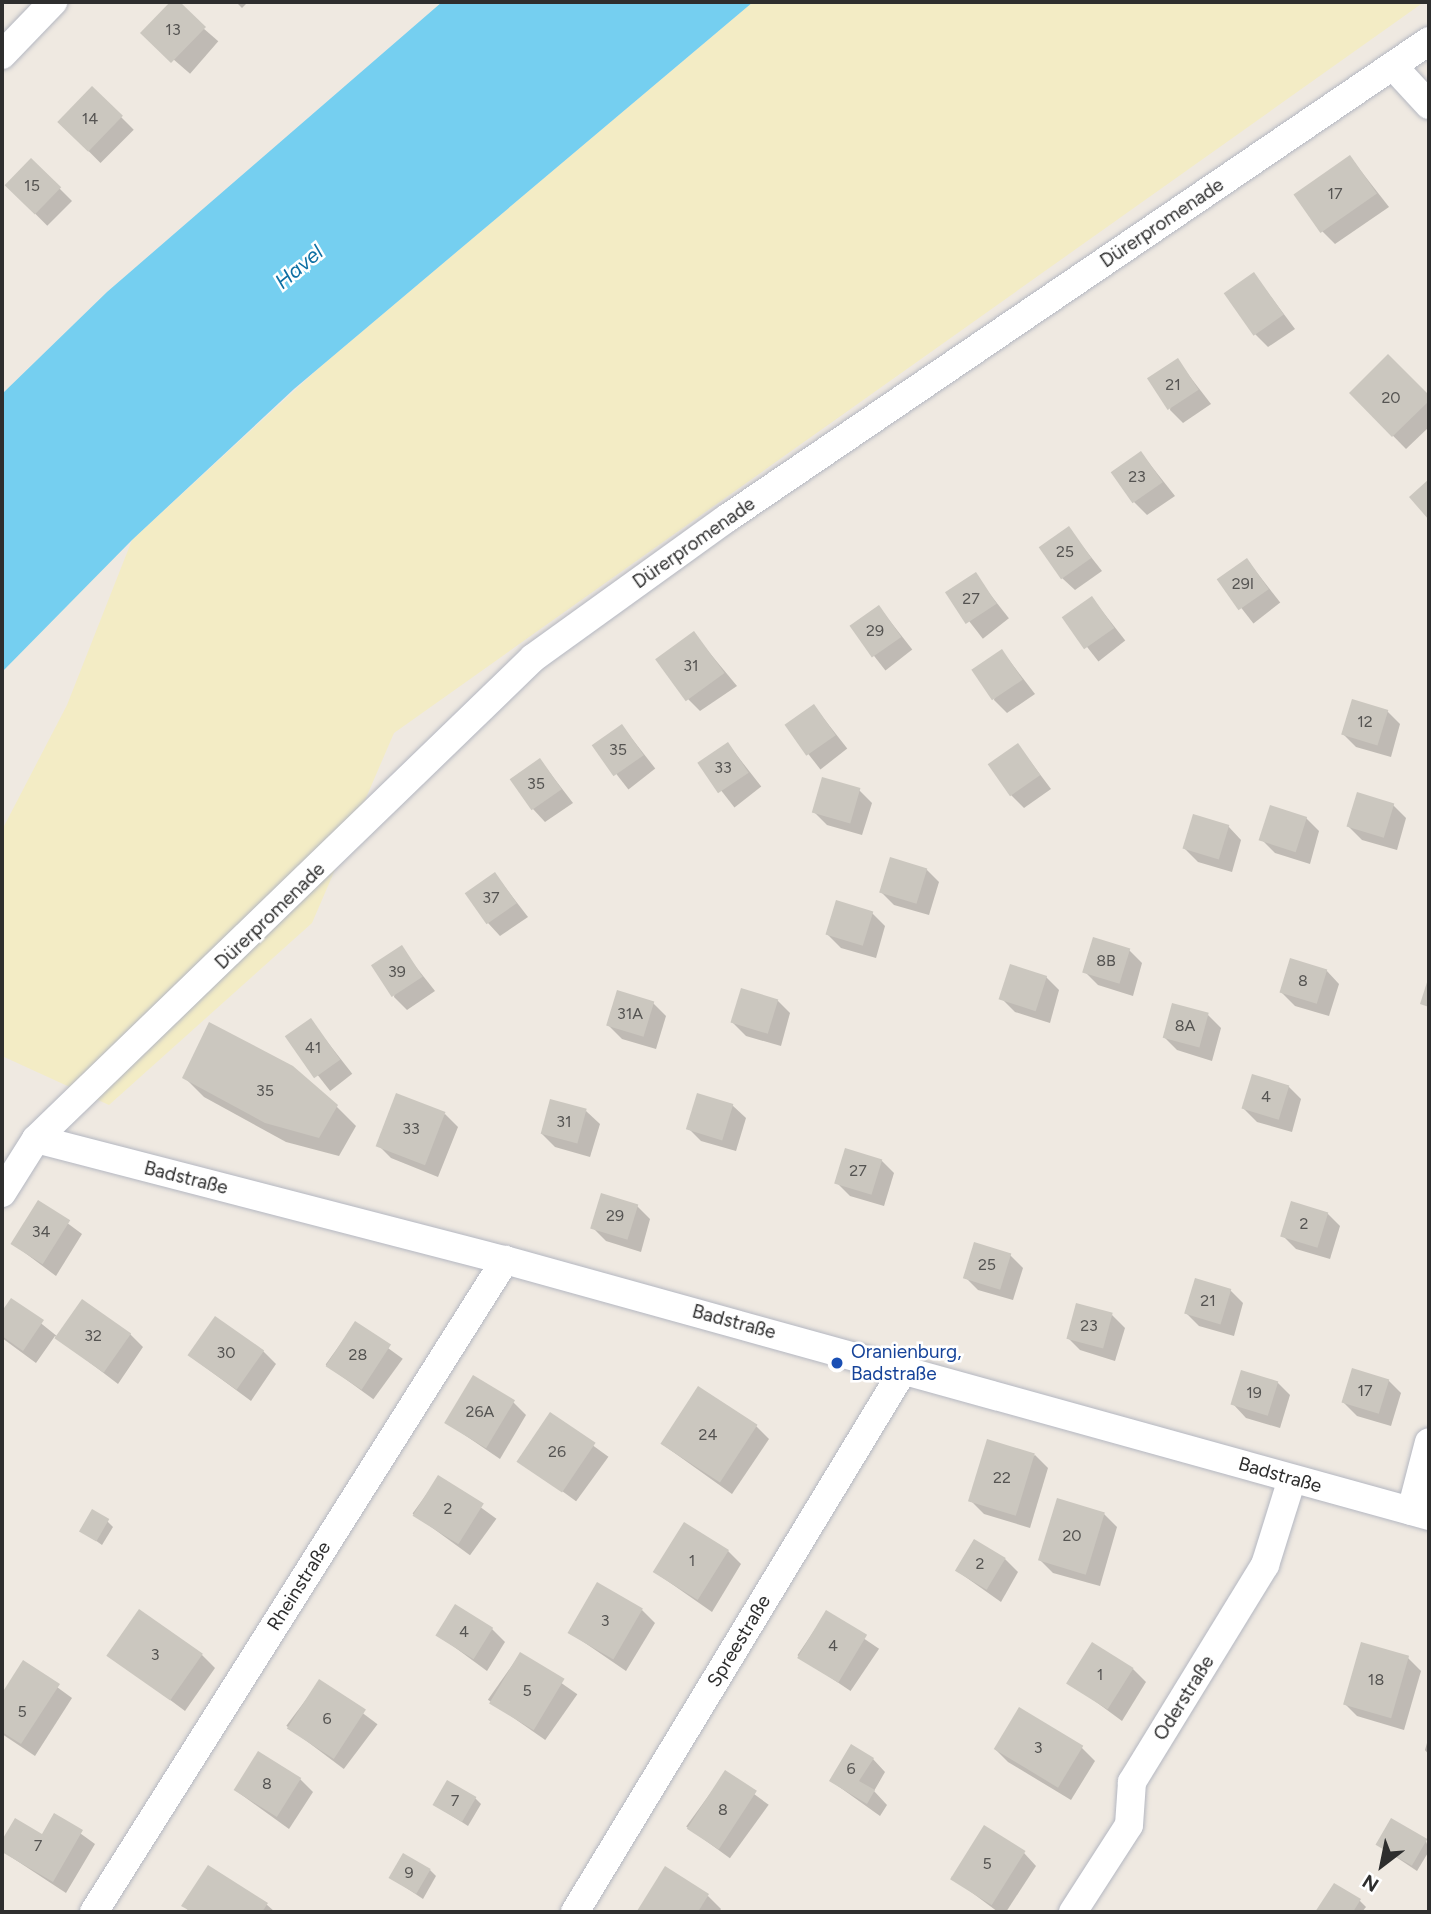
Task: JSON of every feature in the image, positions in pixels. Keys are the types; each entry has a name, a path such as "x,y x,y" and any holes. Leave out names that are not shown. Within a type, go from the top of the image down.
{"street":[{"path":"2,55 52,2"},
{"name":"Dürerpromenade","path":"2,1192 36,1139 533,658 726,519 1429,41"},
{"path":"1393,66 1429,105"},
{"name":"Badstraße","path":"36,1139 505,1260 1420,1513"},
{"name":"Rheinstraße","path":"94,1912 505,1260"},
{"name":"Spreestraße","path":"575,1912 904,1369"},
{"path":"1420,1513 1429,1443"},
{"name":"Oderstraße","path":"1073,1912 1129,1825 1132,1782 1265,1565 1292,1479"}],"sand":[{"path":"753,2 1424,2 394,733 312,923 109,1105 2,1056 2,830 67,705 132,540 319,368"}],"water":[{"name":"Havel","path":"442,2 753,2 294,389 132,540 2,672 2,394 107,292"}],"building":[{"path":"170,2 180,2 206,27 171,63 140,33"},
{"path":"92,86 123,116 88,152 57,122"},
{"path":"1350,155 1377,194 1320,233 1293,195"},
{"path":"31,158 61,187 35,215 5,185"},
{"path":"1254,272 1284,315 1254,336 1224,293"},
{"path":"1388,354 1429,395 1429,401 1392,437 1349,393"},
{"path":"1178,358 1199,390 1168,410 1147,378"},
{"path":"1141,451 1163,482 1132,503 1111,472"},
{"path":"1429,479 1429,520 1409,497"},
{"path":"1069,526 1091,558 1061,579 1039,547"},
{"path":"1247,558 1269,589 1238,610 1217,579"},
{"path":"976,572 997,604 966,624 945,592"},
{"path":"1092,596 1114,628 1084,649 1062,617"},
{"path":"879,605 901,637 872,658 850,626"},
{"path":"694,631 725,673 686,701 655,659"},
{"path":"1002,649 1023,680 992,700 971,670"},
{"path":"1352,699 1388,710 1378,745 1341,734"},
{"path":"814,704 836,735 806,756 785,725"},
{"path":"622,724 644,755 613,776 592,745"},
{"path":"728,742 749,773 718,793 697,763"},
{"path":"1018,743 1040,775 1010,796 988,764"},
{"path":"540,758 562,789 531,810 510,779"},
{"path":"822,777 860,788 850,824 812,813"},
{"path":"1357,792 1394,803 1384,838 1346,826"},
{"path":"1270,805 1307,817 1296,852 1259,840"},
{"path":"1193,814 1229,825 1219,860 1182,848"},
{"path":"890,857 927,868 916,904 879,892"},
{"path":"495,872 517,903 486,924 465,893"},
{"path":"836,900 873,911 863,946 825,934"},
{"path":"1093,937 1130,948 1119,984 1082,972"},
{"path":"402,945 423,977 392,997 371,965"},
{"path":"1290,958 1327,969 1317,1004 1279,992"},
{"path":"1010,964 1047,976 1036,1011 999,999"},
{"path":"1429,976 1429,1007 1420,1004"},
{"path":"741,988 778,999 768,1034 730,1022"},
{"path":"617,990 654,1001 643,1037 606,1025"},
{"path":"1172,1003 1209,1013 1199,1048 1163,1038"},
{"path":"311,1018 340,1060 314,1078 285,1036"},
{"path":"209,1022 293,1066 338,1105 319,1138 265,1123 182,1078"},
{"path":"1252,1074 1289,1085 1279,1120 1241,1108"},
{"path":"396,1093 445,1112 425,1165 376,1146"},
{"path":"697,1093 733,1104 722,1140 686,1129"},
{"path":"550,1099 587,1109 577,1144 541,1134"},
{"path":"845,1148 882,1159 871,1195 834,1183"},
{"path":"601,1193 638,1204 627,1240 590,1228"},
{"path":"38,1200 70,1220 43,1264 10,1244"},
{"path":"1291,1201 1328,1212 1317,1248 1280,1236"},
{"path":"974,1242 1011,1253 1000,1290 963,1278"},
{"path":"1195,1278 1231,1289 1221,1324 1184,1313"},
{"path":"11,1298 44,1320 23,1351 2,1336 2,1311"},
{"path":"82,1299 131,1333 104,1373 54,1338"},
{"path":"1076,1303 1113,1313 1103,1349 1066,1339"},
{"path":"215,1316 264,1350 237,1390 187,1355"},
{"path":"355,1321 391,1344 362,1390 326,1366"},
{"path":"1352,1368 1389,1379 1379,1414 1341,1402"},
{"path":"1241,1370 1278,1381 1268,1416 1230,1404"},
{"path":"473,1375 515,1400 486,1448 444,1423"},
{"path":"698,1386 758,1425 720,1483 660,1444"},
{"path":"550,1412 596,1443 562,1492 516,1462"},
{"path":"987,1439 1035,1454 1016,1516 968,1501"},
{"path":"438,1475 484,1504 458,1544 413,1516"},
{"path":"1057,1498 1105,1513 1086,1575 1038,1560"},
{"path":"92,1509 109,1519 96,1542 79,1532"},
{"path":"684,1522 729,1550 698,1600 653,1572"},
{"path":"974,1539 1006,1558 987,1590 955,1571"},
{"path":"597,1582 643,1608 613,1660 568,1633"},
{"path":"455,1604 493,1628 474,1659 435,1635"},
{"path":"139,1609 203,1654 170,1700 106,1656"},
{"path":"826,1610 867,1635 838,1683 797,1658"},
{"path":"1092,1642 1134,1668 1108,1710 1066,1684"},
{"path":"1361,1642 1409,1656 1391,1718 1343,1704"},
{"path":"520,1652 565,1679 534,1730 489,1703"},
{"path":"23,1660 60,1684 21,1744 2,1732 2,1693"},
{"path":"319,1679 366,1709 334,1759 287,1728"},
{"path":"1019,1707 1083,1746 1058,1788 994,1749"},
{"path":"851,1744 874,1758 859,1781 875,1790 867,1804 829,1781"},
{"path":"258,1751 301,1778 277,1817 234,1790"},
{"path":"725,1770 757,1791 719,1849 687,1829"},
{"path":"447,1780 476,1797 462,1822 432,1805"},
{"path":"54,1813 83,1830 53,1882 2,1852 2,1840 15,1818 42,1834"},
{"path":"1391,1818 1427,1839 1412,1866 1376,1845"},
{"path":"984,1825 1026,1851 992,1905 950,1879"},
{"path":"403,1853 431,1869 416,1894 388,1878"},
{"path":"208,1865 268,1903 262,1912 192,1912 181,1906"},
{"path":"665,1866 709,1894 698,1912 637,1911"},
{"path":"1334,1883 1361,1899 1353,1912 1315,1912"}],"place":[{"name":"Oranienburg, Badstraße","path":"837,1363"}]}
